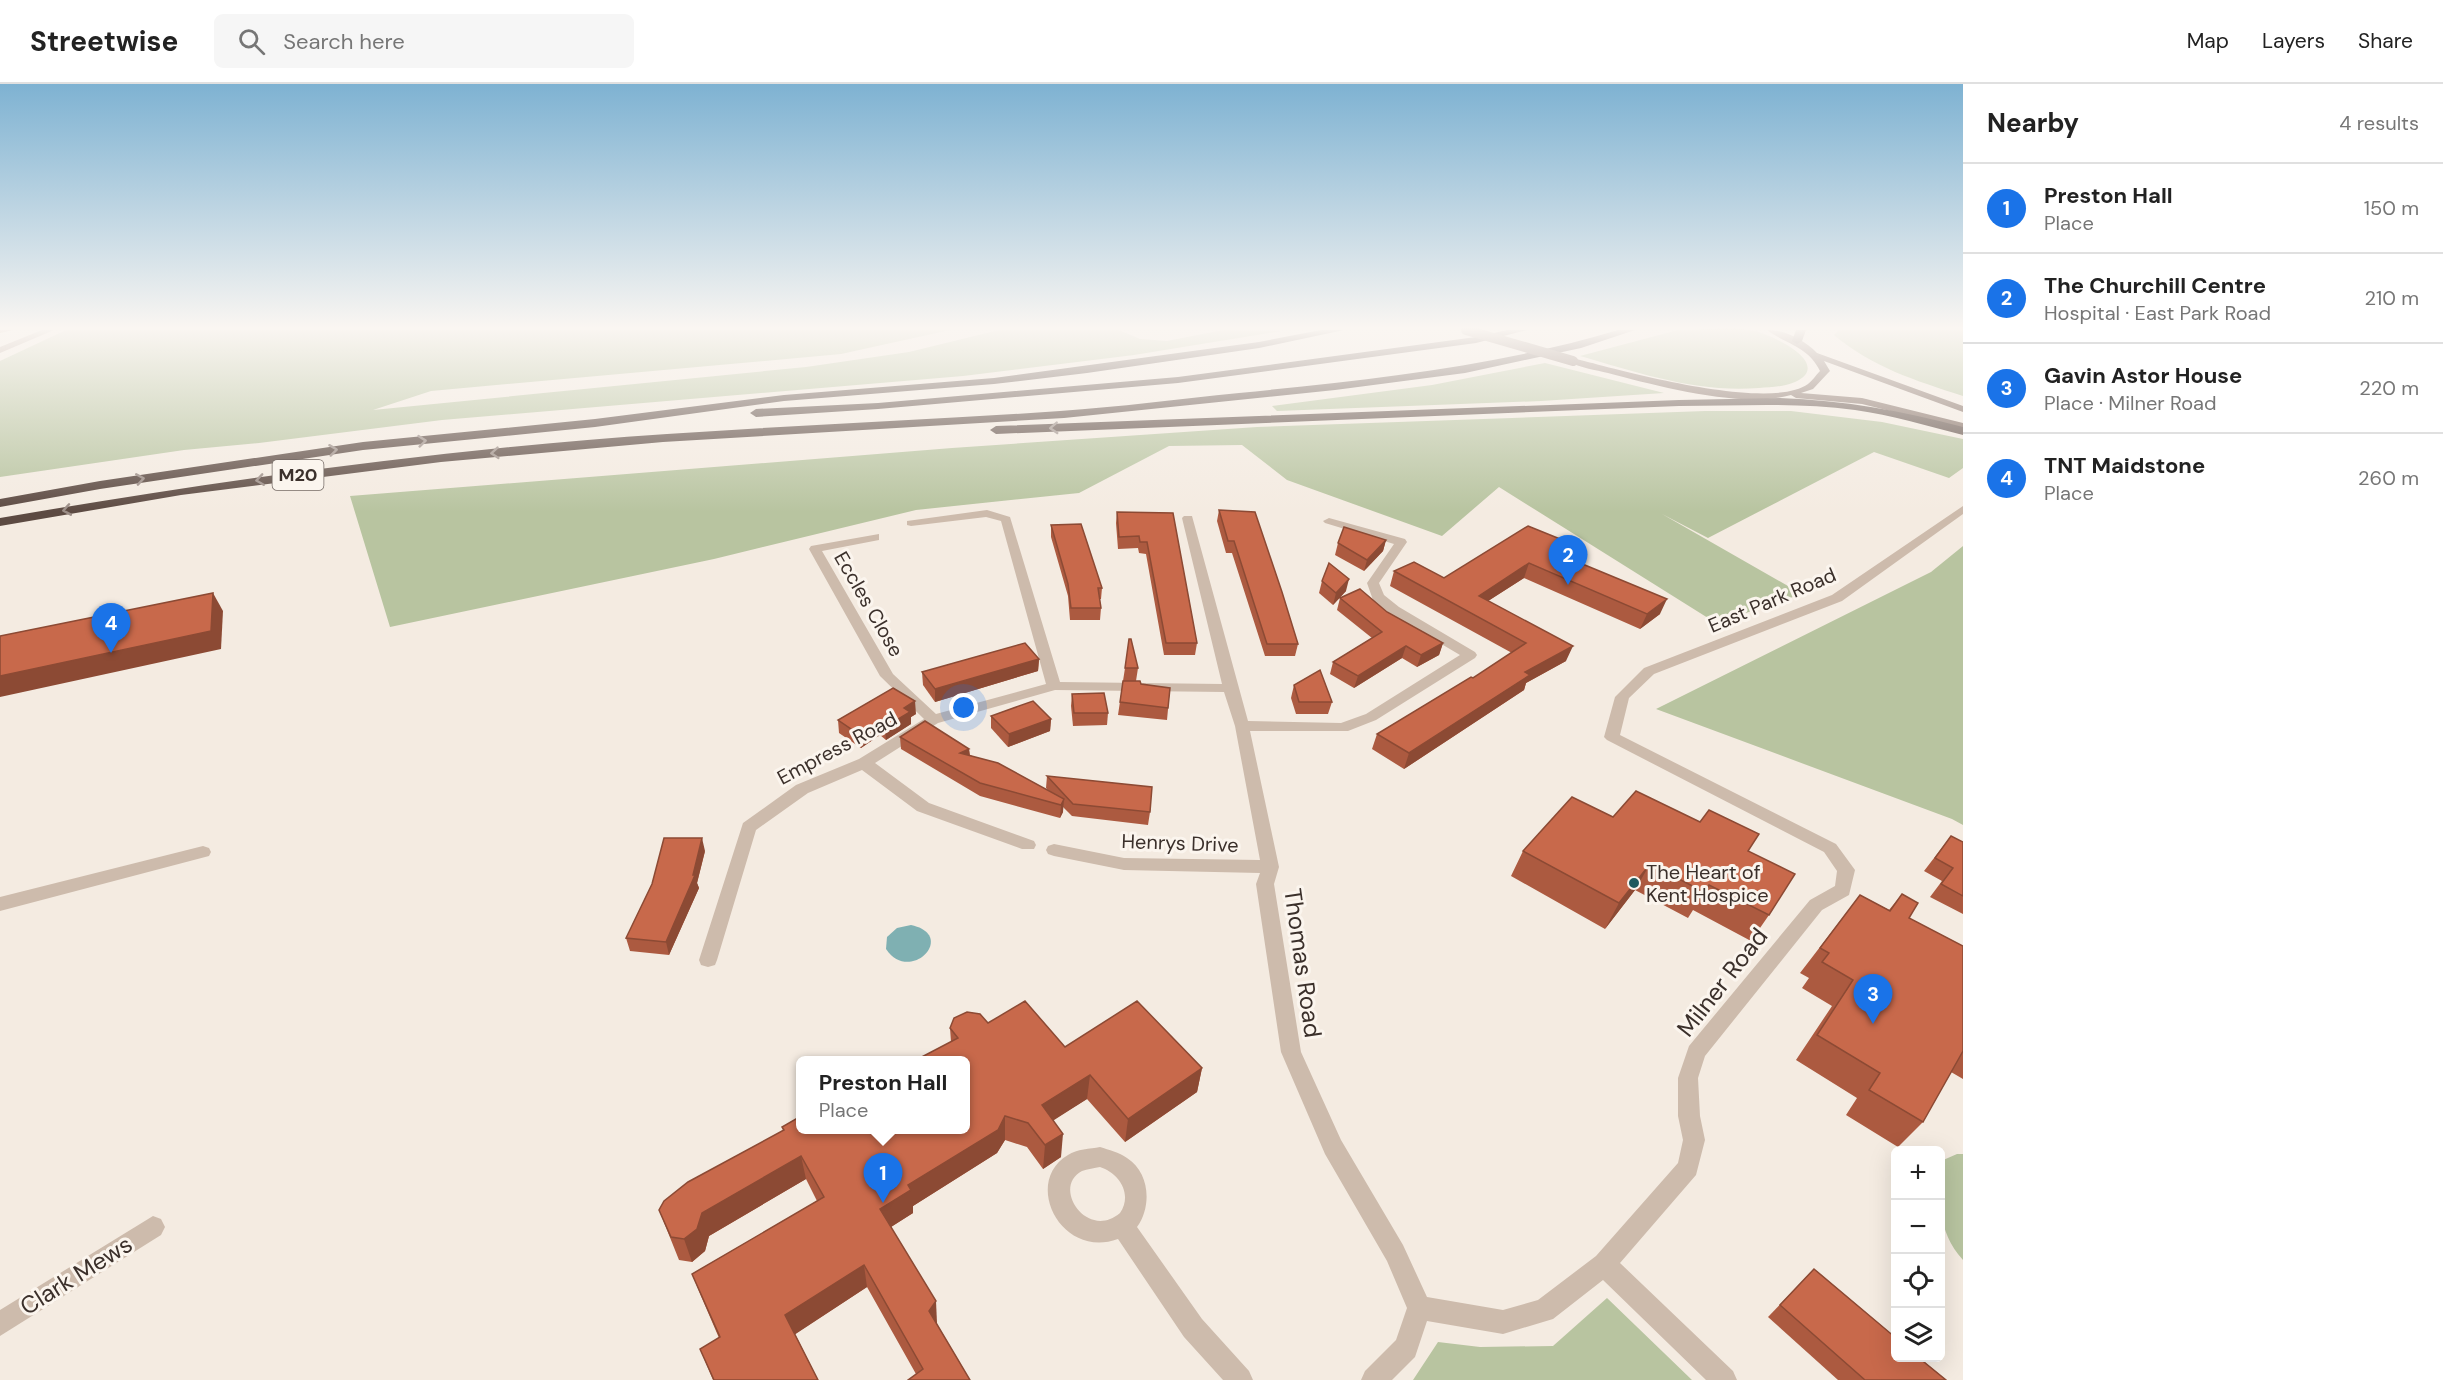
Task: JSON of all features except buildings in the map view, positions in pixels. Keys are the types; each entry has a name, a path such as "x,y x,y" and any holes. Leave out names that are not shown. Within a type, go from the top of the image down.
{"highway":[{"name":"M20","path":"0,503 100,485 285,457 595,423 784,398 882,390"},
{"name":"M20","path":"595,423 878,406 1057,390"},
{"name":"M20","path":"0,522 180,491 336,470 663,438 1064,414 1300,390"},
{"name":"M20","path":"1679,403 1754,396"},
{"name":"M20","path":"554,448 1679,403 1839,404 1906,416 1963,431"}],"main road":[{"path":"1704,390 1754,396 1797,390"},
{"path":"1913,390 1963,409"},
{"path":"1782,394 1862,401 1963,426"}],"street":[{"name":"East Park Road","path":"1622,697 1649,670 1837,598 1963,508"},
{"path":"911,523 987,513 1006,519 1054,686"},
{"name":"Thomas Road","path":"1188,518 1230,688 1242,726 1270,867 1265,884 1287,1014 1291,1052 1333,1147 1395,1253 1419,1308"},
{"path":"1242,726 1343,728 1371,717 1470,655 1394,610 1378,597 1373,583 1401,542 1329,521"},
{"name":"Eccles Close","path":"875,537 815,549 887,676 933,720"},
{"name":"Empress Road","path":"708,960 749,827 802,789 864,763 933,720 1054,686 1230,688"},
{"name":"Milner Road","path":"1419,1308 1503,1322 1544,1310 1604,1264 1688,1168 1694,1140 1689,1116 1688,1078 1696,1052 1816,905 1844,890 1846,870 1830,848 1612,737 1622,697"},
{"path":"864,763 923,807 1028,845"},
{"name":"Henrys Drive","path":"1054,849 1124,864 1270,867"},
{"path":"0,904 203,852"},
{"path":"1123,1226 1193,1328 1240,1380"},
{"name":"Clark Mews","path":"0,1324 153,1227"},
{"path":"1604,1264 1724,1380"},
{"path":"1374,1380 1406,1348 1419,1308"}],"green space":[{"path":"0,390 437,390 373,410 570,390 792,390 442,420 184,450 0,477"},
{"path":"1390,390 1654,390 1664,393 1541,401 1277,411 1272,406"},
{"path":"1947,390 1963,390 1963,396"},
{"path":"1705,411 1791,411 1882,422 1963,439 1963,468 1949,478 1874,452 1708,538 1662,514 1802,594 1716,623 1499,487 1442,536 1287,480 1242,445 1169,446 1079,493 916,510 714,559 390,627 350,496 952,448 1257,427"},
{"path":"1963,546 1963,825 1656,709 1931,572"},
{"path":"1963,1154 1963,1260 1954,1249 1945,1229 1945,1159"},
{"path":"1607,1298 1692,1380 1413,1380 1438,1342 1480,1347 1553,1346"}],"water":[{"path":"911,925 924,930 930,938 930,946 917,960 907,962 896,959 886,949 887,937 897,928"}],"place":[{"name":"The Churchill Centre","path":"1568,585"},
{"name":"TNT Maidstone","path":"111,653"},
{"name":"The Heart of Kent Hospice","path":"1634,883"},
{"name":"Gavin Astor House","path":"1873,1024"},
{"name":"Preston Hall","path":"883,1203"}]}
